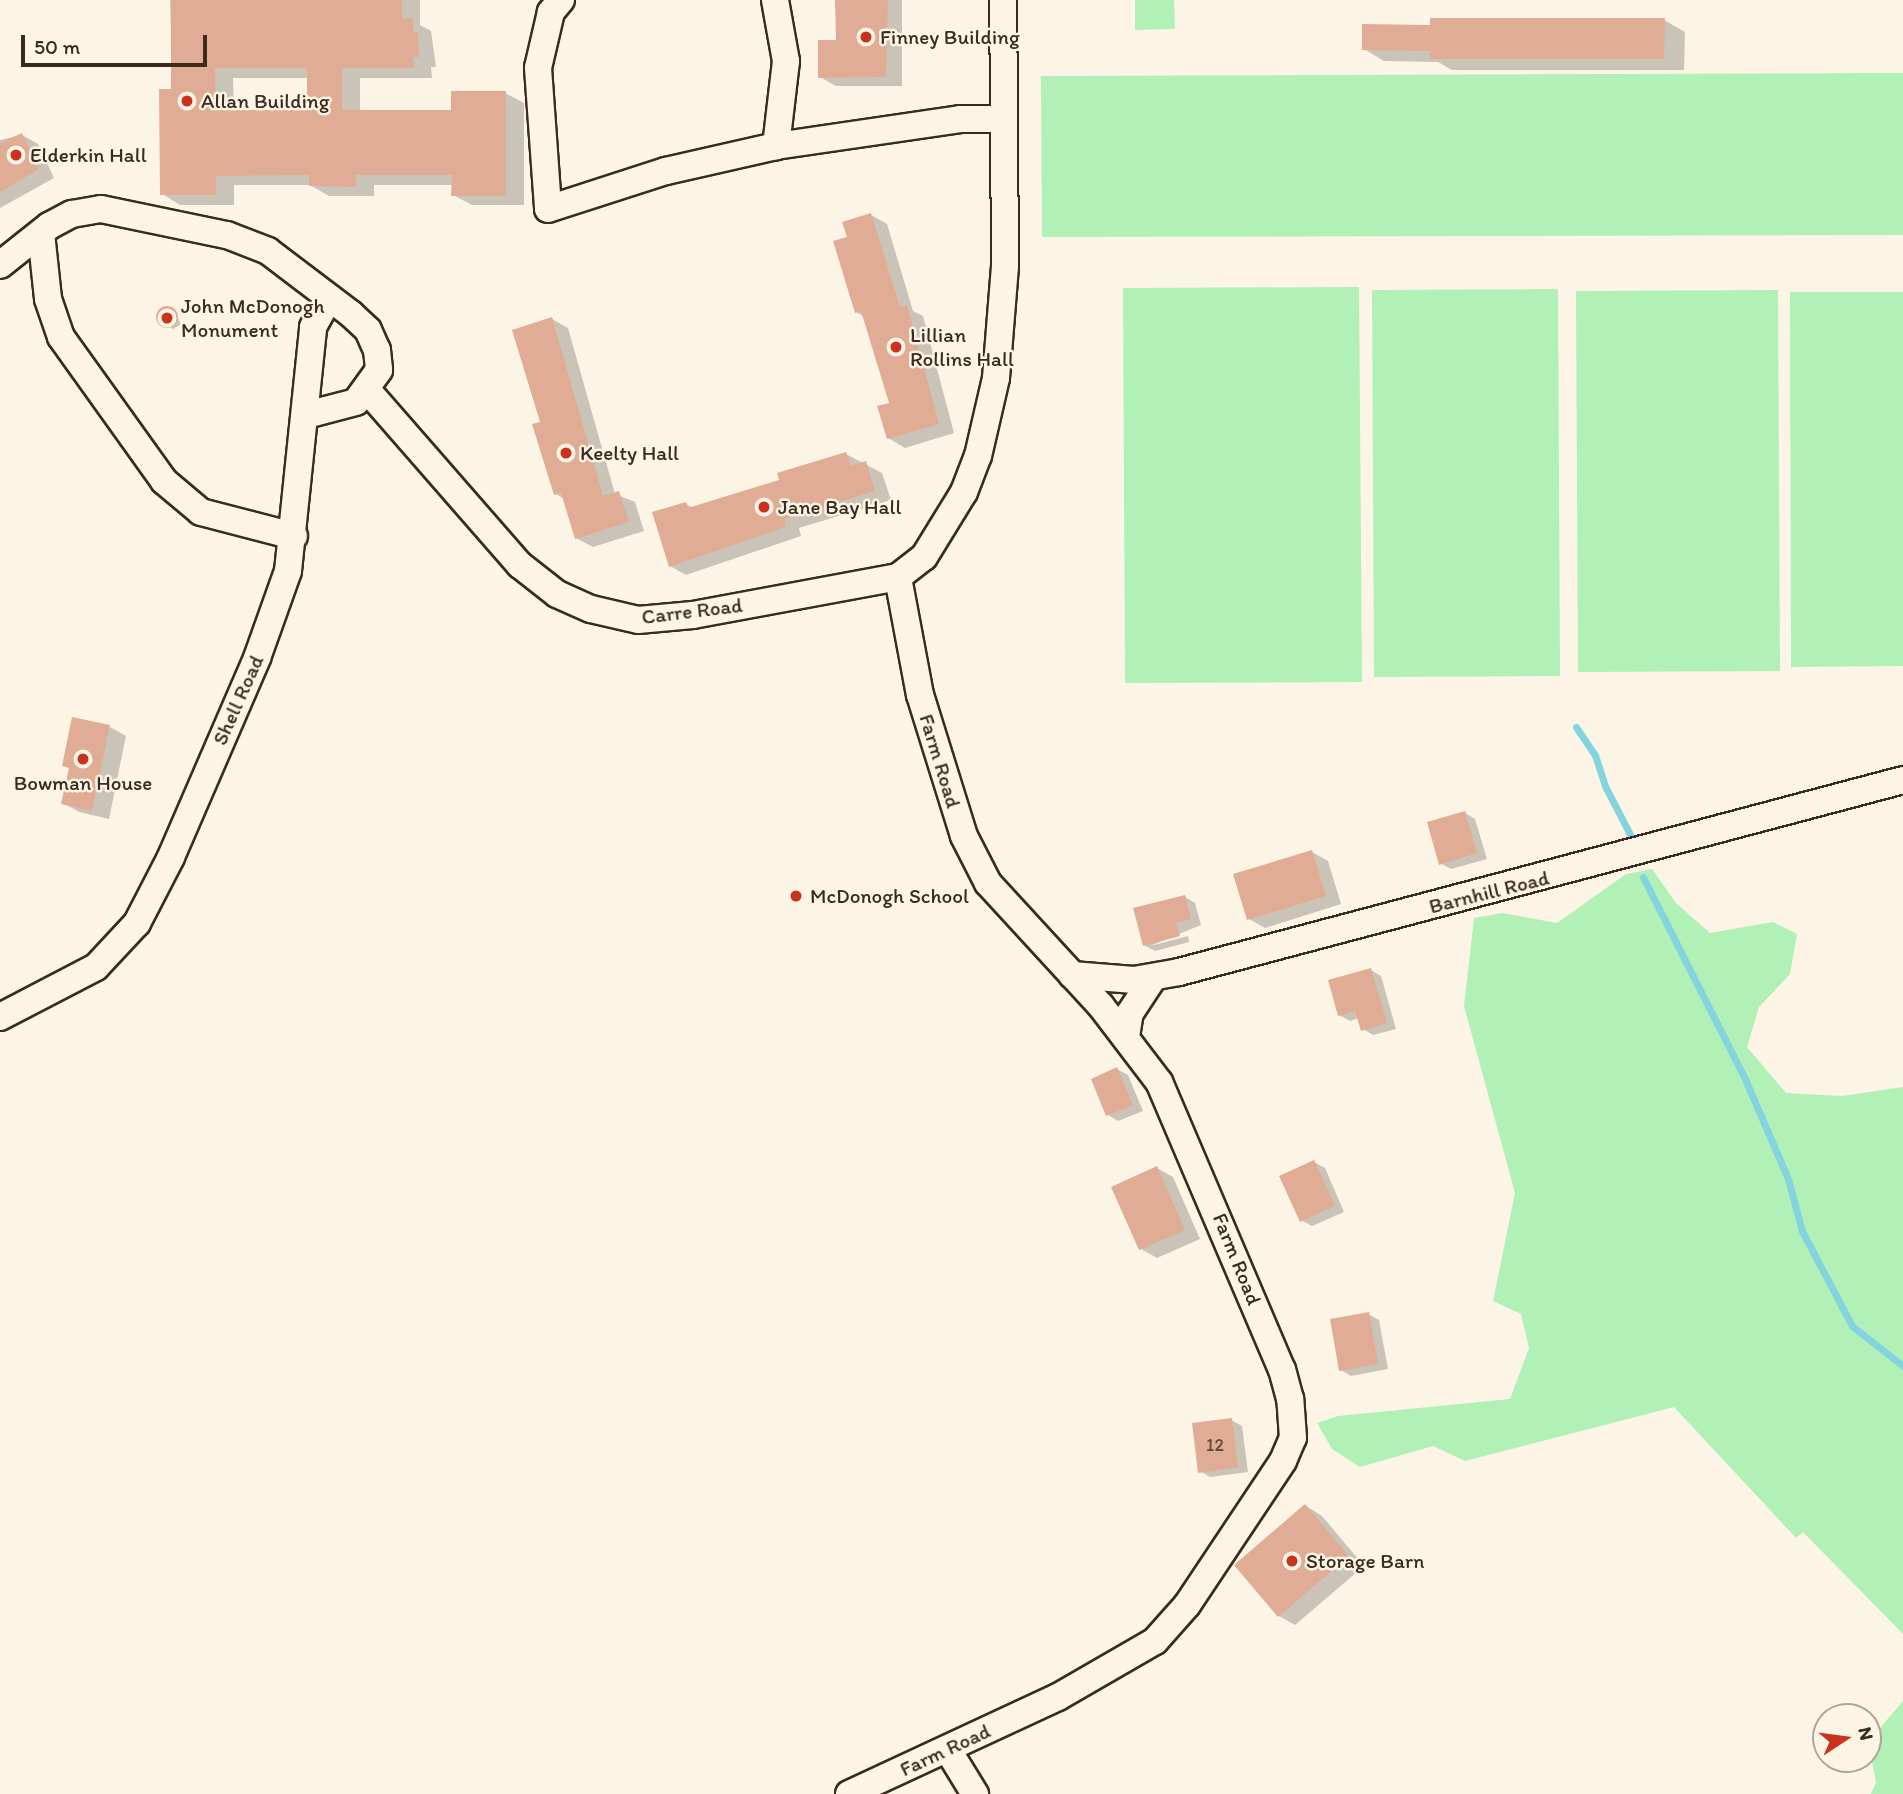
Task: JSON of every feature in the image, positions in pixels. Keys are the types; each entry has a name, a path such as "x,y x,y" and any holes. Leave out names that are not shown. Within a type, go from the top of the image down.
{"street":[{"path":"561,0 551,12 538,68 548,209 666,171 776,146 960,119 1003,119"},
{"path":"775,0 786,61 776,146"},
{"path":"898,577 924,557 964,492 996,378 1005,266 1003,0"},
{"path":"0,265 41,233 72,214 101,209 227,235 268,251 304,274 328,300 368,330 377,350 379,370 368,391 348,405 306,415"},
{"path":"41,233 48,299 61,337 164,481 201,512 294,536"},
{"name":"Shell Road","path":"0,1017 96,967 137,923 171,857 275,614 294,536 313,327 328,300"},
{"name":"Carre Road","path":"368,391 520,565 557,594 591,609 638,620 692,615 898,577"},
{"name":"Farm Road","path":"849,1794 948,1750 1117,1667 1155,1642 1187,1605 1283,1461 1293,1438 1292,1410 1282,1370 1205,1180 1159,1082 1126,1037 1073,975 988,883 964,836 920,695 898,577"},
{"name":"Barnhill Road","path":"1073,975 1110,981 1153,978 1903,780"},
{"path":"1126,1037 1130,1013 1153,978"},
{"path":"948,1750 975,1794"}],"green space":[{"path":"1135,0 1174,0 1175,29 1135,30"},
{"path":"1903,73 1903,235 1042,237 1041,76"},
{"path":"1359,287 1362,682 1125,683 1123,288"},
{"path":"1558,289 1560,676 1374,677 1372,290"},
{"path":"1778,290 1780,671 1578,672 1576,291"},
{"path":"1790,292 1903,292 1903,666 1791,667"},
{"path":"1652,869 1676,903 1710,933 1773,922 1797,934 1790,974 1759,1007 1747,1047 1786,1093 1842,1096 1903,1087 1903,1634 1803,1532 1796,1538 1674,1407 1465,1461 1433,1446 1360,1467 1332,1449 1317,1423 1338,1416 1510,1399 1529,1348 1521,1314 1493,1301 1515,1193 1464,1006 1474,918 1502,913 1557,923 1626,874"},
{"path":"1903,1701 1903,1794 1871,1794 1876,1782 1874,1773 1882,1773 1882,1726"}],"building":[{"name":"Allan Building","path":"171,0 402,0 402,19 413,18 413,32 418,32 419,57 413,57 414,68 342,68 342,110 451,110 451,91 506,91 506,196 451,196 452,175 356,175 356,187 309,186 309,175 216,176 216,195 160,195 159,89 171,89","holes":["215,68 307,68 307,110 216,110"]},
{"name":"Finney Building","path":"835,0 888,0 886,77 818,78 818,40 836,40"},
{"path":"1430,18 1665,18 1664,59 1430,59 1430,51 1362,50 1362,24 1430,25"},
{"name":"Elderkin Hall","path":"22,133 39,169 0,192 0,143"},
{"name":"Lillian Rollins Hall","path":"871,213 900,307 907,305 939,424 887,439 877,406 889,403 861,311 855,313 833,241 847,237 842,222"},
{"name":"John McDonogh Monument","path":"163,306 171,306 178,313 178,321 171,328 163,328 156,321 156,313"},
{"name":"Keelty Hall","path":"552,317 603,496 619,491 629,522 575,539 561,493 554,495 532,424 540,422 512,330"},
{"name":"Jane Bay Hall","path":"846,452 851,466 866,461 875,491 784,519 786,527 669,567 652,512 686,502 688,508 779,480 777,473"},
{"name":"Bowman House","path":"72,717 110,725 92,811 61,804 69,768 62,766"},
{"path":"1465,811 1477,853 1439,865 1427,822"},
{"path":"1312,850 1326,896 1247,920 1233,874"},
{"path":"1185,895 1191,919 1176,923 1180,936 1143,946 1133,908"},
{"path":"1371,968 1387,1023 1361,1031 1355,1011 1338,1016 1328,980"},
{"path":"1117,1067 1133,1105 1106,1116 1091,1079"},
{"path":"1314,1160 1335,1206 1300,1222 1279,1176"},
{"path":"1157,1166 1185,1230 1139,1250 1111,1187"},
{"path":"1369,1312 1378,1364 1339,1371 1330,1319"},
{"path":"1232,1418 1238,1467 1198,1473 1192,1423"},
{"name":"Storage Barn","path":"1305,1504 1349,1556 1278,1617 1234,1565"}],"waterway":[{"path":"1576,727 1595,755 1606,788 1633,840"},
{"path":"1643,877 1745,1079 1788,1179 1802,1231 1852,1326 1903,1366"}],"place":[{"name":"Finney Building","path":"866,37"},
{"name":"Allan Building","path":"187,101"},
{"name":"Elderkin Hall","path":"16,155"},
{"name":"John McDonogh Monument","path":"167,318"},
{"name":"Lillian Rollins Hall","path":"896,347"},
{"name":"Keelty Hall","path":"566,453"},
{"name":"Jane Bay Hall","path":"764,507"},
{"name":"Bowman House","path":"83,759"},
{"name":"McDonogh School","path":"796,896"},
{"name":"Storage Barn","path":"1292,1561"}]}
